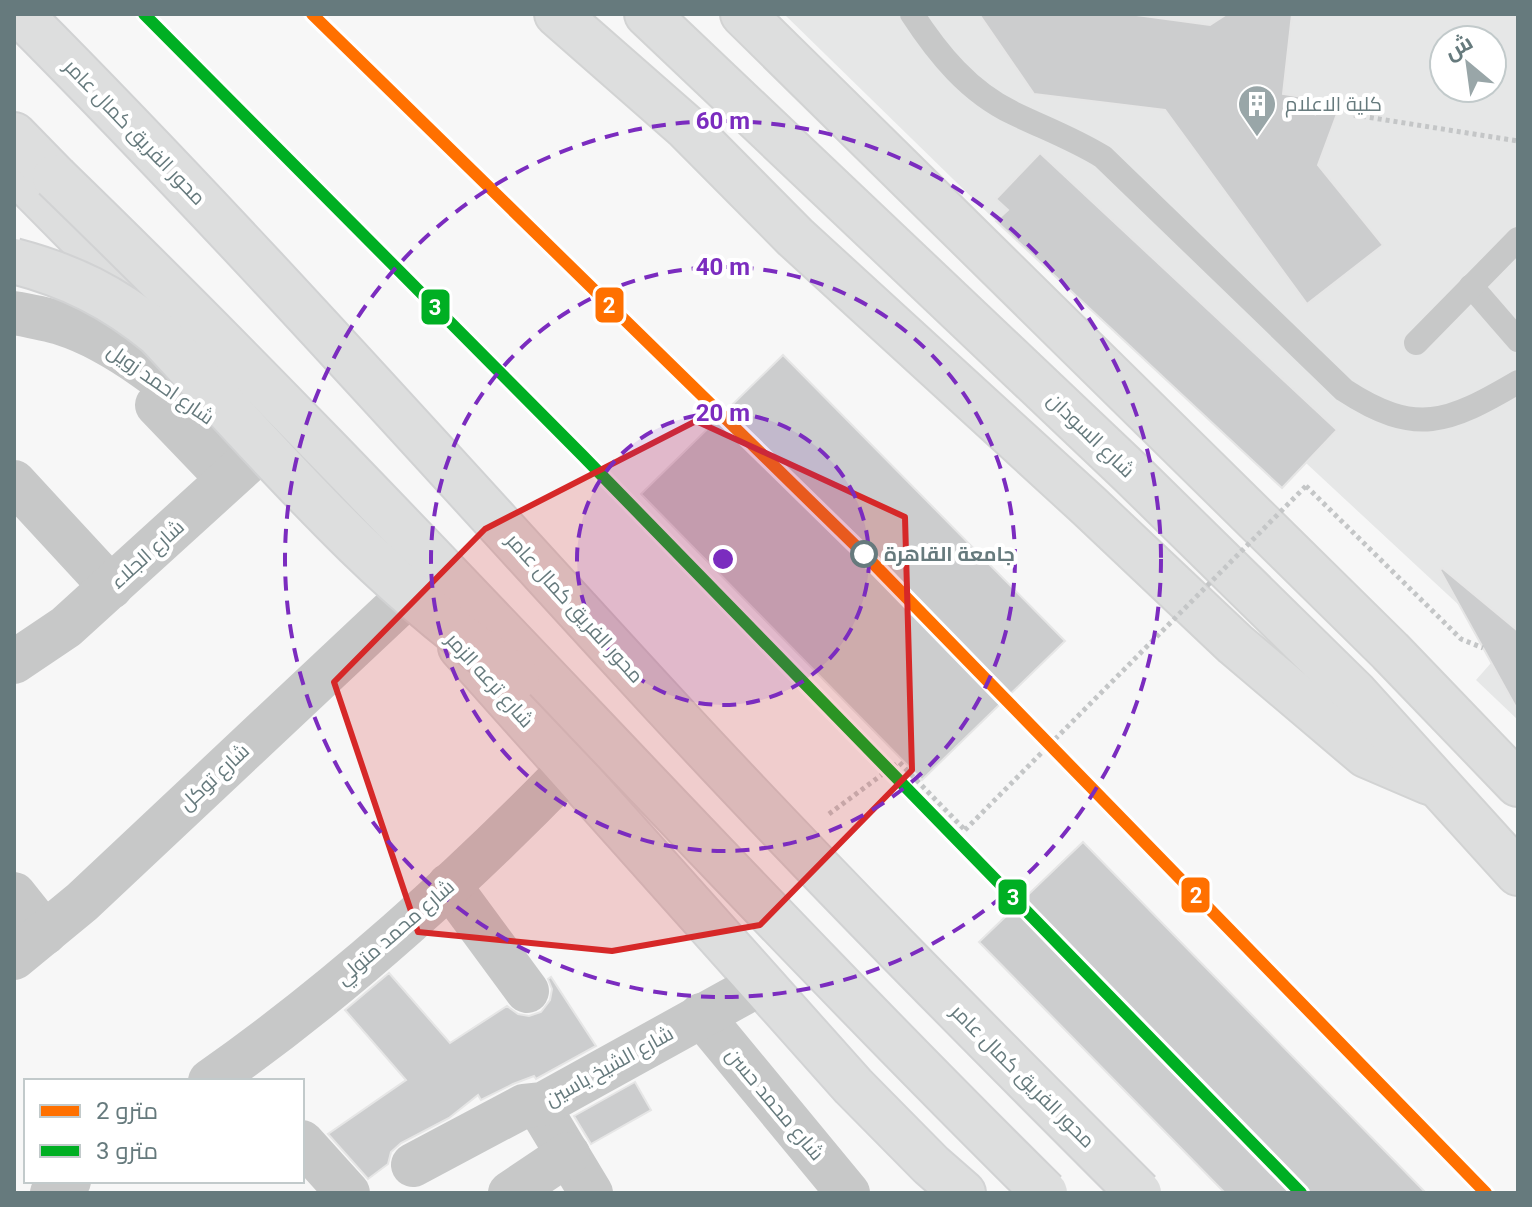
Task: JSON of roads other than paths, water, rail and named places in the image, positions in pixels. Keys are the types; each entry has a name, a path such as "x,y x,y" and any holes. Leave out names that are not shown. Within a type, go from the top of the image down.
{"main road":[{"path":"14,21 20,14"},
{"name":"محور الفريق كمال عامر","path":"20,14 234,236 719,762 1002,1056 1139,1193"},
{"path":"14,33 56,14"},
{"path":"557,14 687,128 795,237 1235,644 1366,755 1443,787"},
{"name":"شارع السودان","path":"647,14 1131,473 1355,693 1518,873"},
{"path":"743,14 1379,640 1518,784"},
{"path":"14,135 188,307 589,726 1045,1193"},
{"name":"شارع ترعه الزمر","path":"14,170 252,457 412,592 853,1086 963,1193"},
{"path":"14,261 91,287 149,326 400,588 466,642 589,726"}],"street":[{"name":"شارع احمد زويل","path":"14,313 65,324 119,352 179,392 252,457"},
{"path":"157,405 252,457"},
{"name":"شارع الجلاء","path":"14,662 66,627 252,457"},
{"path":"14,482 111,587"},
{"name":"شارع توكل","path":"29,946 82,902 412,592"},
{"name":"شارع محمد متولي","path":"234,1075 365,962 569,769"},
{"path":"449,885 527,991"},
{"path":"14,894 29,946"},
{"name":"شارع الشيخ ياسين","path":"413,1165 524,1106 538,1105 760,984"},
{"name":"شارع محمد حسن","path":"701,1015 848,1193"},
{"path":"538,1105 591,1193"},
{"path":"304,1144 348,1193"},
{"path":"510,1193 568,1154"}],"lane":[{"path":"912,14 948,64 978,92 1012,113 1064,134 1103,157 1344,390 1371,408 1407,420 1437,420 1518,382"},
{"path":"1416,343 1518,239"},
{"path":"1471,286 1518,340"}],"metro line":[{"name":"3","path":"144,14 583,456 1301,1193"},
{"name":"2","path":"312,14 864,554 1486,1193"}],"place":[{"name":"كلية الاعلام","path":"1257,138"},
{"name":"جامعة القاهرة","path":"864,554"}]}
